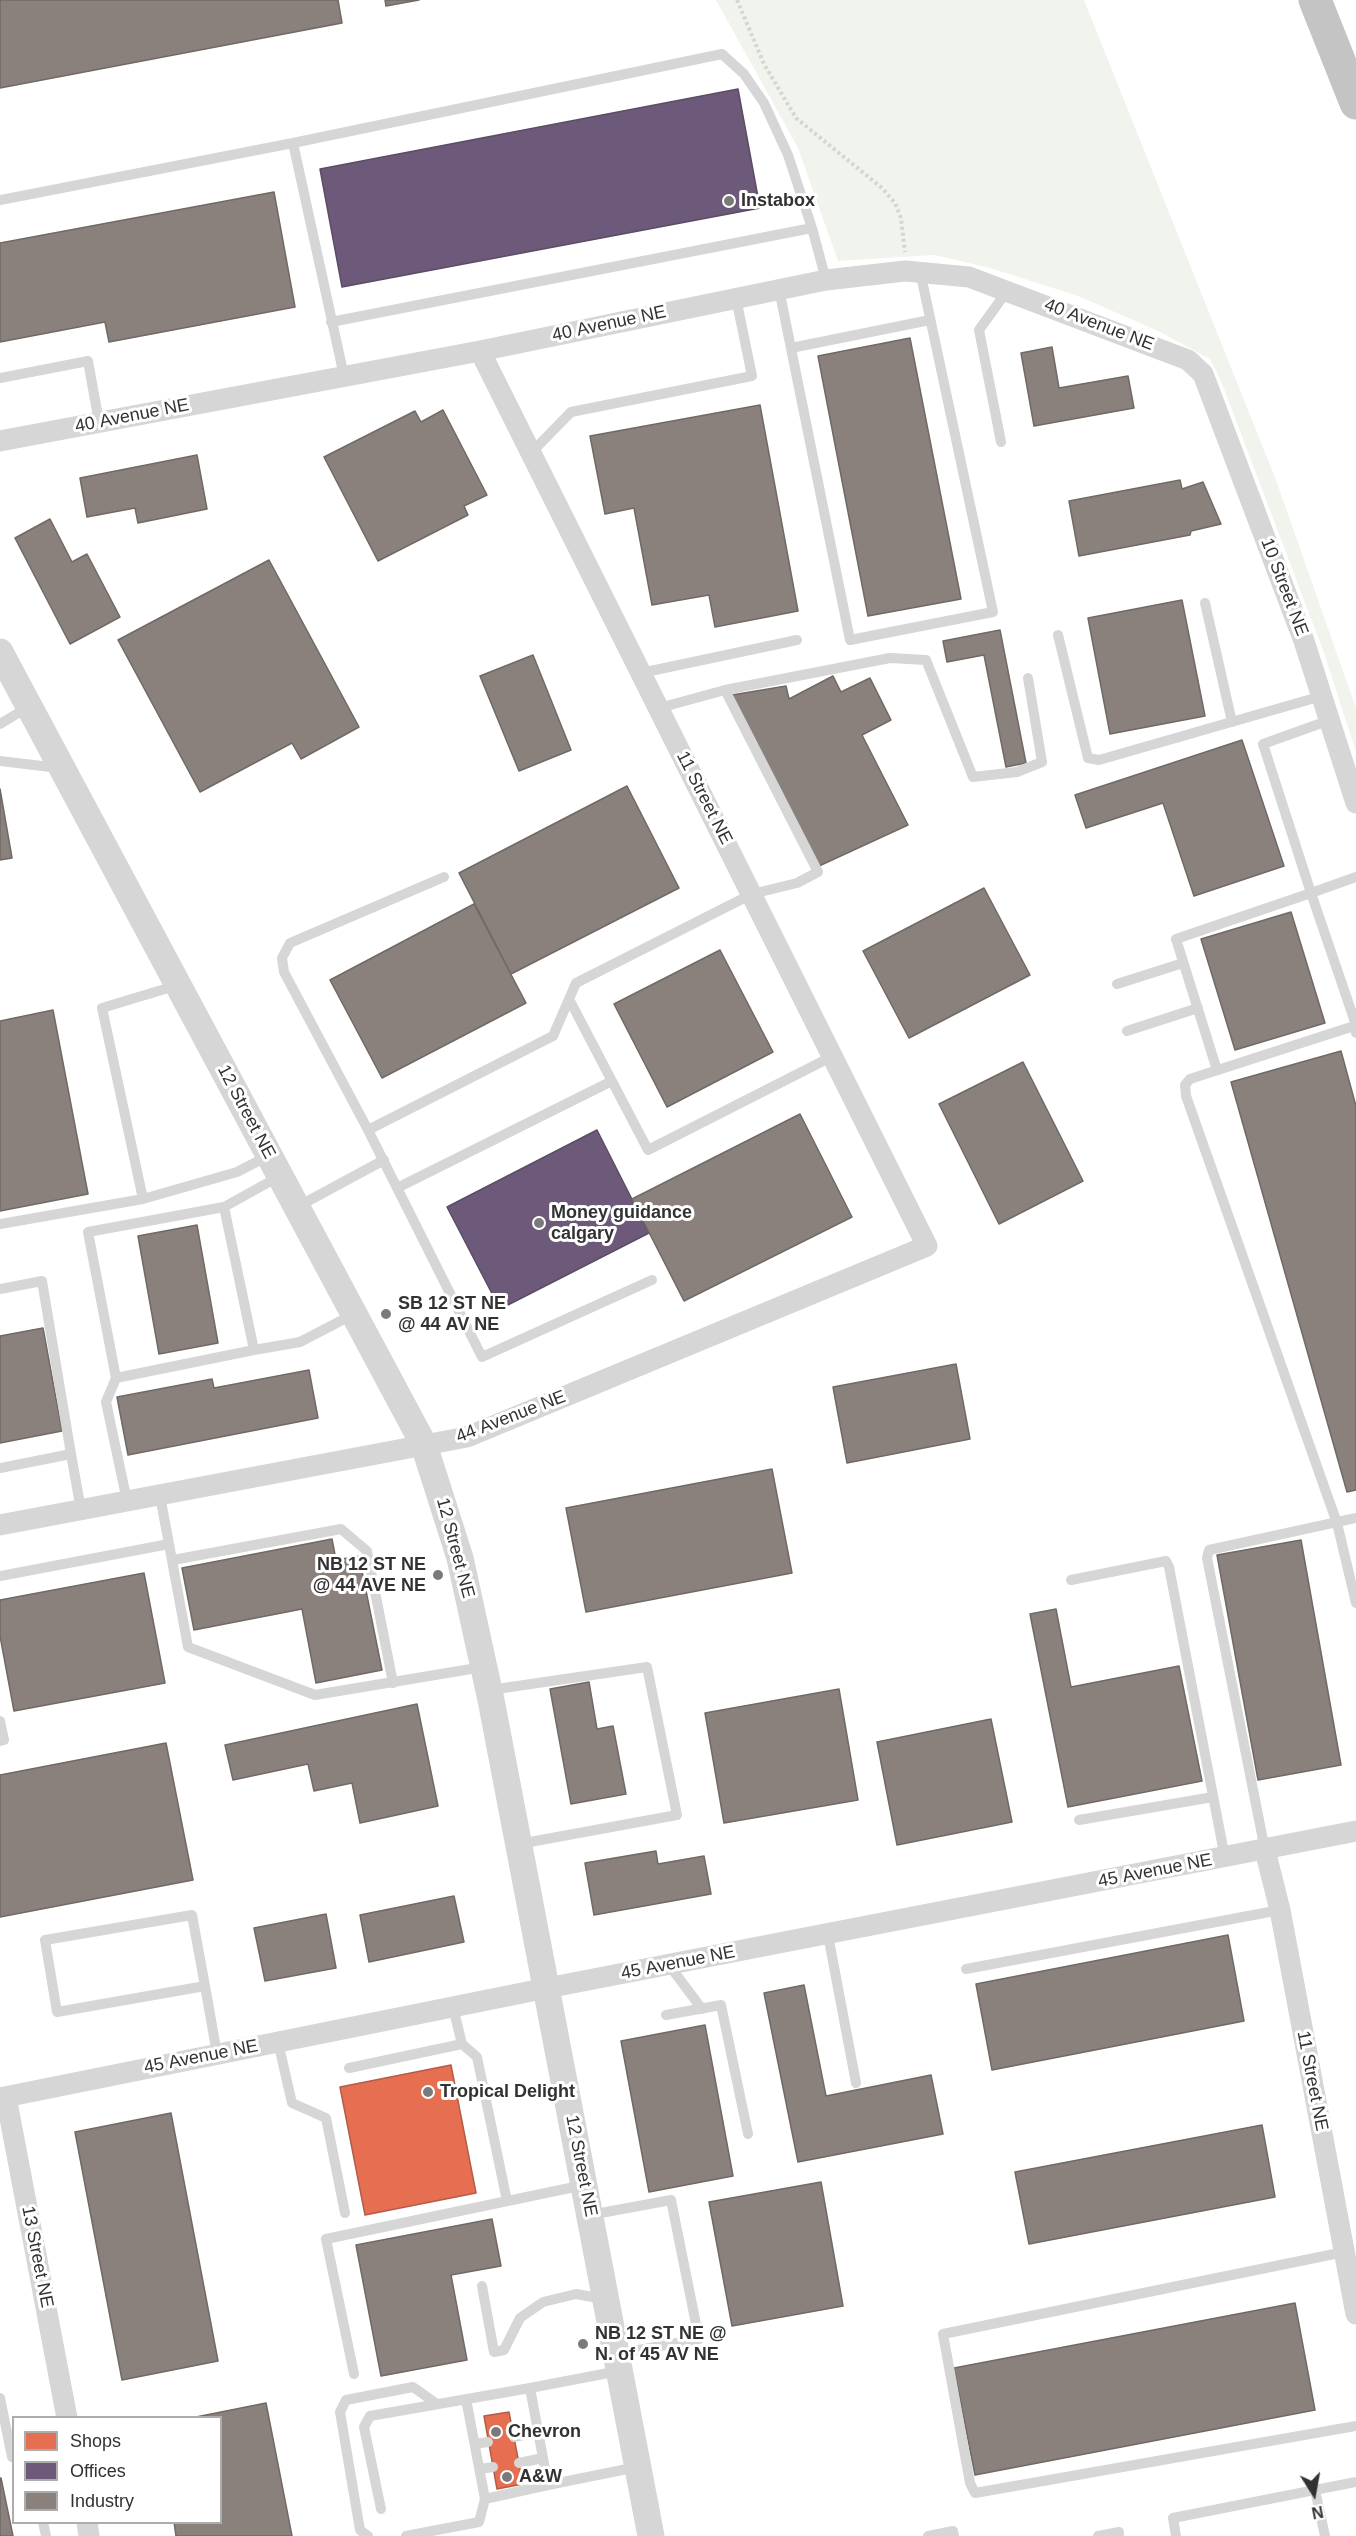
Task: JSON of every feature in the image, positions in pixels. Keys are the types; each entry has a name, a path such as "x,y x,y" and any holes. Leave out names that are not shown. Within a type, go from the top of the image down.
{"highway":[{"path":"1315,0 1356,103"}],"street":[{"name":"40 Avenue NE","path":"0,441 480,351 826,280 912,271 969,277 1188,360 1203,374"},
{"name":"11 Street NE","path":"480,351 927,1246"},
{"name":"10 Street NE","path":"1203,374 1304,641 1356,803"},
{"name":"12 Street NE","path":"0,652 424,1445 460,1557 486,1679 651,2536"},
{"name":"44 Avenue NE","path":"0,1525 467,1437 927,1246"},
{"name":"45 Avenue NE","path":"3,2097 547,1988 1356,1831"},
{"name":"11 Street NE","path":"1265,1850 1280,1910 1356,2314"},
{"name":"13 Street NE","path":"3,2097 67,2416"}],"lane":[{"path":"0,200 293,143 722,54 744,74 764,103 788,155 826,280"},
{"path":"293,143 344,376"},
{"path":"331,322 812,228"},
{"path":"779,289 849,640 993,612 930,320 912,271"},
{"path":"1001,442 979,330 1007,291"},
{"path":"531,453 571,412 752,375 736,298"},
{"path":"791,348 930,320"},
{"path":"0,378 88,361 99,422"},
{"path":"1205,603 1232,722"},
{"path":"1058,635 1088,758 1099,760 1322,696"},
{"path":"641,673 797,640"},
{"path":"659,708 725,690 890,658 926,660 973,777 1017,772 1042,762 1028,678"},
{"path":"368,1130 553,1036 576,983 752,894 797,883 818,872 725,690"},
{"path":"0,724 29,706"},
{"path":"1330,720 1263,744 1263,751 1355,1028 1190,1079 1185,1085 1186,1096 1337,1523 1356,1603"},
{"path":"0,760 62,768"},
{"path":"444,877 290,943 282,958 284,972 399,1187 482,1357 652,1280"},
{"path":"1217,1070 1176,939 1356,878"},
{"path":"1117,984 1183,963"},
{"path":"143,1199 102,1008 178,985"},
{"path":"569,999 648,1150 833,1056"},
{"path":"1127,1031 1198,1008"},
{"path":"399,1187 612,1080"},
{"path":"297,1208 384,1160"},
{"path":"0,1224 143,1199 237,1172 275,1166"},
{"path":"127,1501 106,1402 116,1378 88,1232 224,1207 275,1166"},
{"path":"224,1207 254,1350"},
{"path":"0,1289 42,1281 81,1510"},
{"path":"116,1378 300,1342 354,1314"},
{"path":"0,1468 71,1454"},
{"path":"160,1496 188,1647 315,1695 393,1683 486,1679 647,1667 677,1815 519,1844"},
{"path":"1265,1850 1207,1558 1209,1550 1356,1518"},
{"path":"173,1560 341,1529 367,1551 393,1683"},
{"path":"0,1576 169,1544"},
{"path":"1071,1580 1166,1561 1225,1858"},
{"path":"0,1720 4,1740 0,1741"},
{"path":"1079,1820 1213,1797"},
{"path":"966,1969 1280,1910"},
{"path":"205,1986 57,2012 45,1940 192,1915 205,1986 217,2054"},
{"path":"828,1935 856,2082"},
{"path":"669,1965 702,2009"},
{"path":"666,2015 722,2005 748,2134"},
{"path":"453,2007 462,2044 477,2057 507,2200"},
{"path":"278,2042 292,2103 326,2118 345,2213"},
{"path":"349,2068 462,2044"},
{"path":"354,2374 326,2239 585,2185"},
{"path":"381,2509 364,2427 370,2416 530,2388 699,2338 671,2200 590,2215"},
{"path":"1344,2252 943,2334 970,2483 975,2493 1356,2426"},
{"path":"482,2286 494,2352 504,2350 520,2318 543,2302 576,2294 606,2299"},
{"path":"368,2536 360,2530 340,2412 346,2400 413,2387 437,2404"},
{"path":"530,2388 548,2486"},
{"path":"0,2398 12,2452"},
{"path":"406,2536 479,2522 485,2499 466,2399"},
{"path":"514,2437 538,2432"},
{"path":"475,2444 488,2442"},
{"path":"519,2463 543,2458"},
{"path":"480,2469 493,2467"},
{"path":"485,2499 638,2467"},
{"path":"1176,2536 1173,2518 1356,2482"},
{"path":"1315,2490 1325,2536"},
{"path":"928,2536 953,2531 954,2536"},
{"path":"1098,2536 1119,2532 1119,2536"}],"path":[{"path":"737,0 764,64 796,118 882,188 895,203 901,218 912,271"}],"shaded area":[{"path":"716,0 1084,0 1276,480 1356,708 1356,752 1324,653 1221,381 1210,359 1158,331 1078,296 990,268 935,255 838,261 798,148"}],"building: Shops":[{"path":"451,2065 476,2193 365,2215 340,2087"},
{"path":"509,2412 523,2484 497,2489 484,2416"}],"building: Offices":[{"path":"738,89 760,208 342,287 320,169"},
{"path":"597,1130 649,1233 500,1309 447,1207"}],"building: Industry":[{"path":"0,0 338,0 342,23 0,88"},
{"path":"385,0 419,0 386,6"},
{"path":"274,192 295,307 109,342 105,322 0,342 0,243"},
{"path":"910,338 961,599 868,616 818,356"},
{"path":"1052,347 1059,388 1128,376 1134,408 1034,426 1021,353"},
{"path":"760,405 798,611 715,627 709,595 652,605 634,508 605,514 590,436"},
{"path":"443,410 487,495 464,506 468,515 378,561 324,457 415,411 421,422"},
{"path":"197,455 207,509 138,523 135,508 87,517 80,478"},
{"path":"1180,480 1182,489 1203,482 1221,524 1191,531 1190,535 1079,556 1069,501"},
{"path":"50,519 72,562 87,554 120,617 70,644 15,538"},
{"path":"269,560 359,727 301,759 292,743 200,792 118,640"},
{"path":"1182,600 1205,716 1110,734 1088,618"},
{"path":"1000,630 1026,763 1006,767 984,655 947,662 943,641"},
{"path":"533,655 571,750 519,771 480,676"},
{"path":"833,676 841,692 870,678 891,720 862,735 908,825 819,866 732,695 786,686 789,699"},
{"path":"1242,740 1284,866 1194,896 1163,803 1086,828 1075,795"},
{"path":"627,786 679,888 511,974 459,873"},
{"path":"0,789 12,858 0,860"},
{"path":"984,888 1030,975 909,1038 863,951"},
{"path":"474,904 526,1003 382,1078 330,980"},
{"path":"1291,912 1325,1023 1235,1050 1201,939"},
{"path":"720,950 773,1052 667,1107 614,1004"},
{"path":"53,1010 88,1194 0,1211 0,1021"},
{"path":"1341,1051 1356,1106 1356,1490 1347,1492 1231,1082"},
{"path":"1023,1062 1083,1181 999,1224 939,1104"},
{"path":"800,1114 852,1217 684,1301 632,1199"},
{"path":"197,1225 218,1343 159,1354 138,1236"},
{"path":"43,1328 62,1431 0,1443 0,1336"},
{"path":"956,1364 970,1439 847,1463 833,1387"},
{"path":"309,1370 318,1418 128,1455 117,1397 212,1379 214,1388"},
{"path":"772,1469 792,1573 586,1612 566,1508"},
{"path":"332,1539 336,1560 359,1556 382,1670 316,1683 302,1609 194,1630 182,1568"},
{"path":"1301,1540 1341,1765 1258,1780 1217,1555"},
{"path":"144,1573 165,1683 14,1711 0,1636 0,1600"},
{"path":"1056,1609 1071,1687 1179,1666 1202,1781 1068,1807 1030,1614"},
{"path":"589,1682 597,1729 613,1726 626,1794 571,1804 550,1689"},
{"path":"839,1689 858,1800 724,1823 705,1713"},
{"path":"417,1704 438,1806 360,1823 352,1783 314,1791 308,1764 233,1780 225,1745"},
{"path":"991,1719 1012,1822 897,1845 877,1742"},
{"path":"166,1743 193,1880 0,1917 0,1775"},
{"path":"656,1851 658,1864 704,1856 711,1894 594,1915 585,1863"},
{"path":"454,1896 464,1942 369,1962 360,1915"},
{"path":"326,1914 336,1968 265,1981 254,1928"},
{"path":"1228,1935 1244,2021 992,2070 976,1984"},
{"path":"804,1985 826,2096 931,2075 943,2134 798,2162 764,1993"},
{"path":"705,2025 733,2176 649,2192 621,2041"},
{"path":"171,2113 218,2361 122,2380 75,2132"},
{"path":"1262,2125 1275,2197 1029,2244 1015,2172"},
{"path":"821,2182 843,2306 732,2326 709,2202"},
{"path":"492,2219 501,2266 451,2275 467,2360 381,2376 356,2245"},
{"path":"1295,2303 1315,2410 975,2475 954,2368"},
{"path":"266,2403 292,2536 176,2536 174,2524 222,2524 222,2416 201,2416"},
{"path":"1,2478 13,2536 0,2536"}],"place":[{"name":"Instabox","path":"729,201"},
{"name":"Money guidance calgary","path":"539,1223"},
{"name":"SB 12 ST NE @ 44 AV NE","path":"386,1314"},
{"name":"NB 12 ST NE @ 44 AVE NE","path":"438,1575"},
{"name":"Tropical Delight","path":"428,2092"},
{"name":"NB 12 ST NE @ N. of 45 AV NE","path":"583,2344"},
{"name":"Chevron","path":"496,2432"},
{"name":"A&W","path":"507,2477"}]}
